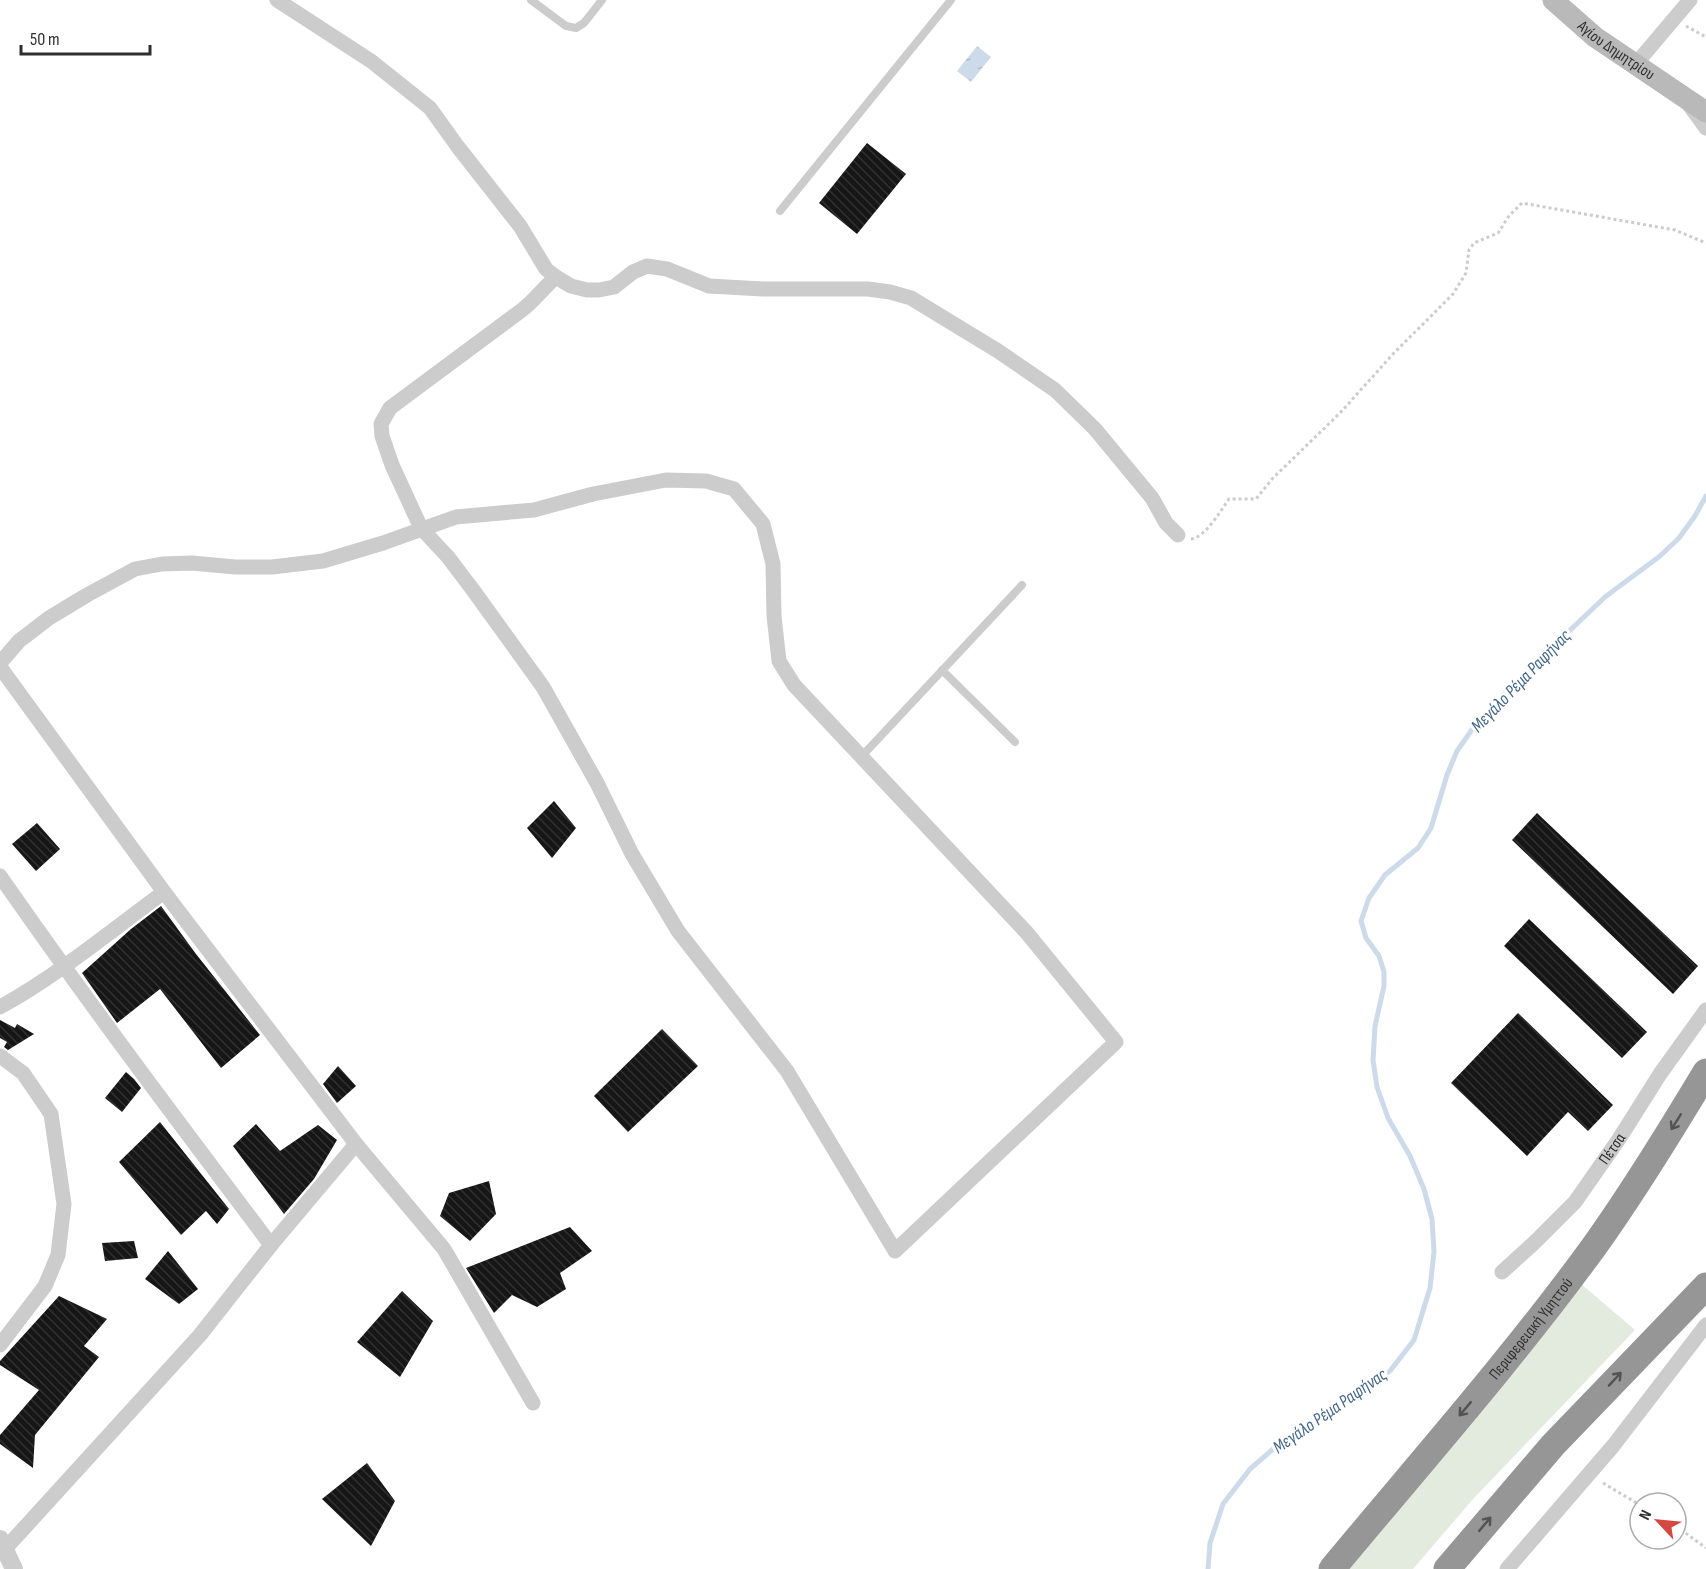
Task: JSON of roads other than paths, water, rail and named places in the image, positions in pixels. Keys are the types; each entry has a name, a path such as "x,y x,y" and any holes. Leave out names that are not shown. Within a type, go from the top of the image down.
{"highway":[{"name":"Περιφερειακή Υμηττού","path":"1332,1569 1502,1364 1592,1249 1634,1189 1706,1072"},
{"path":"1448,1569 1553,1445 1706,1286"}],"main road":[{"name":"Αγίου Δημητρίου","path":"1553,0 1595,37 1683,96"},
{"path":"1683,96 1706,112"}],"street":[{"path":"278,0 371,61 430,108 520,226 546,269 571,286 587,290 614,287 633,272 647,266 667,269 709,286 763,289 868,289 911,298 998,351 1055,390 1095,429 1152,498 1166,523 1178,536"},
{"path":"1635,65 1690,0"},
{"path":"1683,96 1706,128"},
{"path":"532,1403 444,1249 356,1144 164,892 0,665 19,641 48,618 135,569 192,563 235,567 272,567 323,561 383,543 422,528 456,517 534,510 593,494 666,480 706,481 734,489 762,524 773,564 774,616 779,662 794,685 1027,933 1116,1042 895,1251 787,1071 678,931 632,854 597,783 543,687 448,557 422,528 392,465 382,436 381,424 390,408 536,299 556,277"},
{"path":"0,876 63,966 272,1245"},
{"path":"0,1007 63,966 164,892"},
{"name":"Πέτσα","path":"1502,1272 1575,1202 1660,1074 1706,1010"},
{"path":"0,1056 23,1073 51,1114 64,1204 58,1255 45,1286 0,1345"},
{"path":"14,1569 3,1544 200,1335 356,1144"},
{"path":"1507,1569 1590,1473 1706,1325"}],"lane":[{"path":"531,0 566,26 576,28 584,23 602,0"},
{"path":"780,211 951,0"},
{"path":"862,756 1022,585"},
{"path":"942,670 1015,742"}],"water":[{"path":"977,46 991,57 971,82 957,71"}],"waterway":[{"name":"Μεγάλο Ρέμα Ραφήνας","path":"1208,1569 1210,1543 1223,1504 1250,1469 1286,1438 1390,1371 1414,1340 1430,1288 1434,1252 1432,1219 1424,1189 1410,1156 1388,1118 1377,1087 1373,1060 1375,1026 1384,986 1384,972 1379,956 1366,938 1361,921 1369,898 1385,875 1418,848 1431,828 1457,751 1478,721 1605,597 1660,556 1679,538 1706,496"}]}
